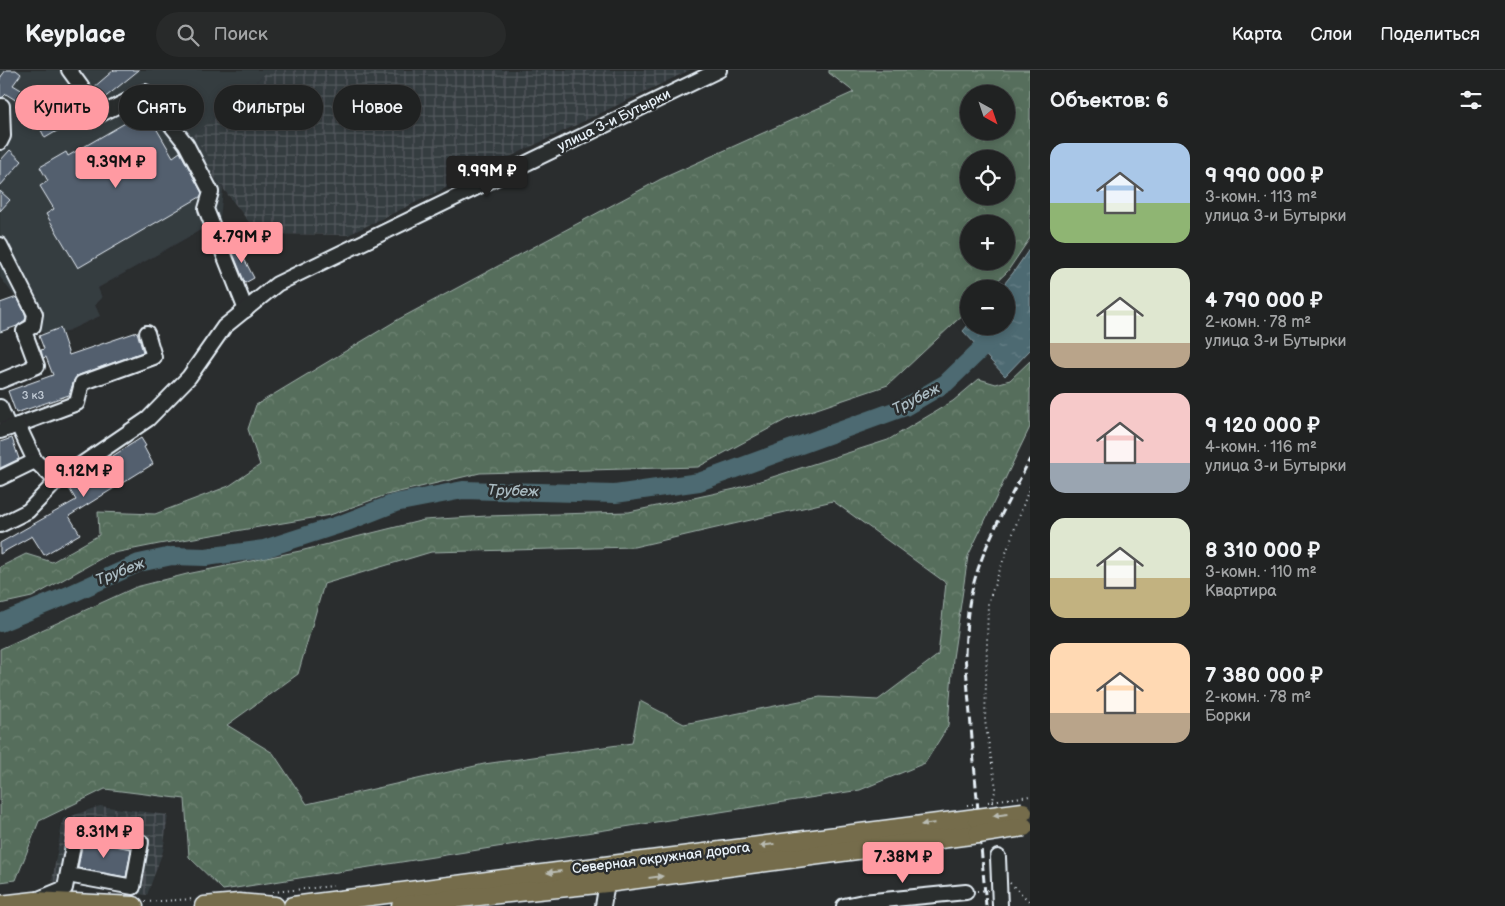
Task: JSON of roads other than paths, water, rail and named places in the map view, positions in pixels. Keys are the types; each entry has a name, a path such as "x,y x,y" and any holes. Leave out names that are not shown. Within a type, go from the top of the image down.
{"main road":[{"name":"Северная окружная дорога","path":"402,906 607,883 978,826 1027,815"},
{"name":"Северная окружная дорога","path":"293,906 978,826"},
{"path":"199,902 239,903 274,899"},
{"path":"0,906 35,901 135,904"}],"street":[{"path":"69,70 101,114 145,92 186,144 211,192 206,209 246,310"},
{"name":"улица 3-и Бутырки","path":"0,525 28,511 58,481 148,419 189,377 224,327 277,284 719,70"},
{"path":"0,106 2,106 3,136 0,142"},
{"path":"0,245 35,314 33,326 24,331 37,366 0,381"},
{"path":"9,428 77,403 82,383 154,358 147,332"},
{"path":"0,407 9,428 35,461 58,481"},
{"path":"0,478 35,461"},
{"path":"35,901 65,888 76,830 142,842 134,887 68,875"},
{"path":"998,857 1003,883 1000,906"},
{"path":"603,906 607,883"},
{"path":"847,906 862,902 966,892"},
{"path":"439,906 460,898"}],"water":[{"path":"1030,248 1030,350 1005,376 967,335 1015,335 1015,280 1007,280"}],"waterway":[{"name":"Трубеж","path":"0,623 71,594 139,563 172,556 206,557 264,549 344,523 395,503 463,490 615,494 699,482 905,407 946,383 996,335"}],"railway":[{"path":"986,906 965,655 967,620 973,586 984,554 998,521 1030,459"}]}
